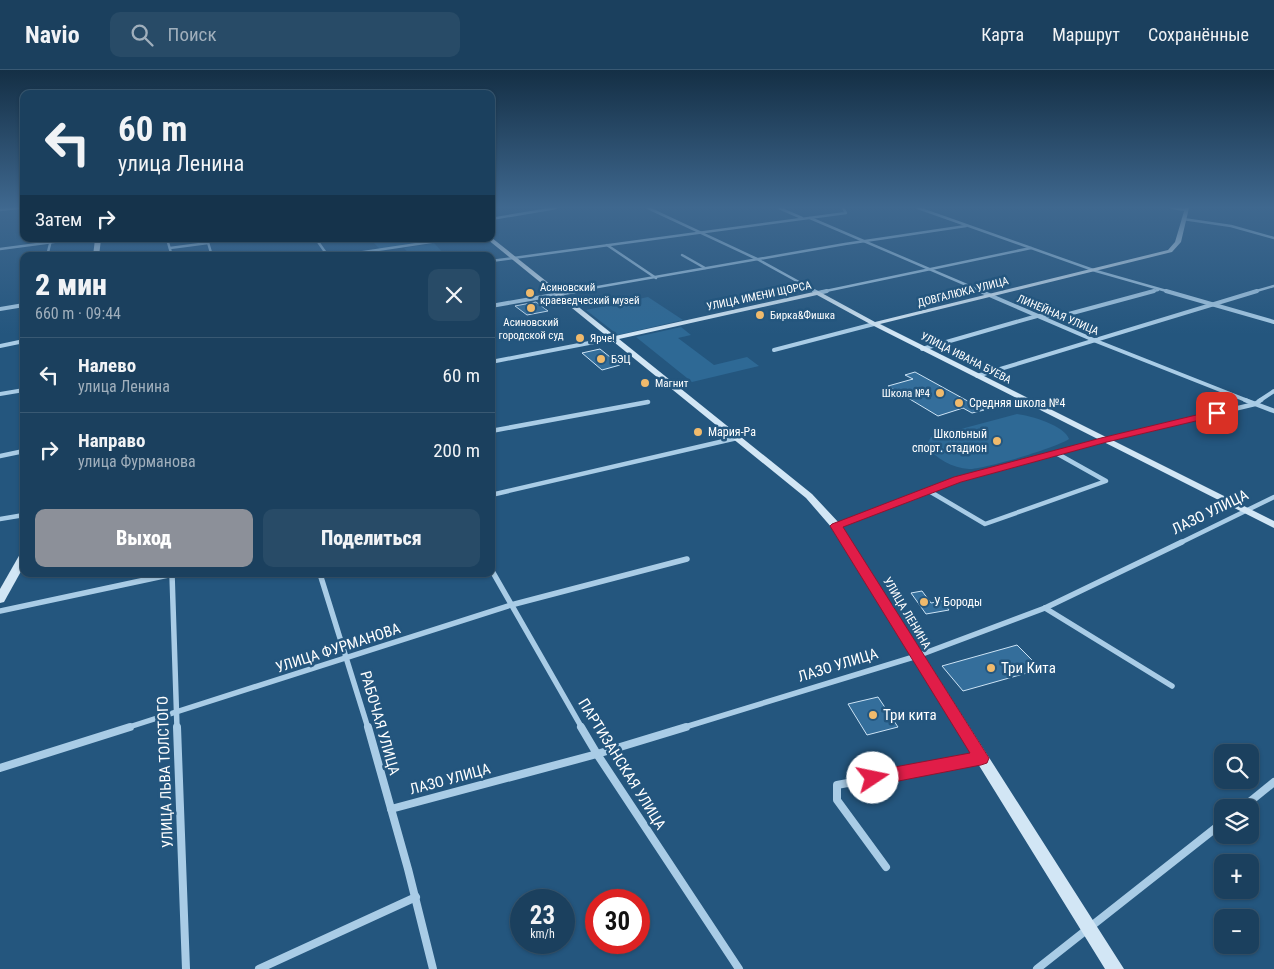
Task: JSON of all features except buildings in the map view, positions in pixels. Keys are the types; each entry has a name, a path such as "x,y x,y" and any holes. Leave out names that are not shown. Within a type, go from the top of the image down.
{"street":[{"path":"365,252 378,250"},
{"name":"УЛИЦА ЛЕНИНА","path":"505,250 809,496 836,526 855,553 917,656 1115,969"},
{"path":"495,260 564,250"},
{"path":"616,250 656,278"},
{"name":"УЛИЦА ИВАНА БУЕВА","path":"737,250 874,324 1274,525"},
{"path":"495,305 810,250"},
{"name":"ЛИНЕЙНАЯ УЛИЦА","path":"884,250 1096,341 1274,411"},
{"name":"УЛИЦА ИМЕНИ ЩОРСА","path":"495,361 615,338 1022,250"},
{"path":"1037,250 1096,271 1274,322"},
{"name":"ДОВГАЛЮКА УЛИЦА","path":"774,350 1096,271 1171,250"},
{"path":"682,255 705,269"},
{"path":"977,376 1274,286"},
{"path":"922,348 993,330 1037,316 1054,317 1160,289"},
{"path":"0,309 20,306"},
{"path":"0,346 20,342"},
{"path":"0,394 20,391"},
{"path":"836,526 958,480 1104,440 1255,404 1274,391"},
{"path":"495,429 648,402"},
{"path":"495,495 737,438"},
{"path":"0,456 20,452"},
{"path":"929,491 985,524 1106,481 1056,453"},
{"name":"ЛАЗО УЛИЦА","path":"391,809 597,754 917,656 1045,608 1274,497"},
{"path":"0,520 20,516"},
{"name":"УЛИЦА ФУРМАНОВА","path":"0,768 511,606 687,560"},
{"path":"0,600 20,563"},
{"name":"ПАРТИЗАНСКАЯ УЛИЦА","path":"495,576 597,754 739,969"},
{"path":"0,611 158,577"},
{"name":"УЛИЦА ЛЬВА ТОЛСТОГО","path":"172,577 186,969"},
{"name":"РАБОЧАЯ УЛИЦА","path":"321,577 347,658 391,809 434,969"},
{"path":"1045,608 1172,686"},
{"path":"886,867 837,800 837,785 981,758"},
{"path":"1253,799 1274,782"},
{"path":"1037,969 1214,828"},
{"path":"259,969 416,897"}],"shaded area":[{"path":"406,250 440,250 442,252 408,252"},
{"path":"648,297 683,320 618,335 586,310"},
{"path":"681,327 691,335 678,338 714,365 747,357 759,366 692,382 636,337"},
{"name":"Школьный спорт. стадион","path":"1017,414 1054,425 1061,429 1069,439 1020,457 989,466 969,469 945,462 926,446 931,437"}],"place":[{"name":"Асиновский краеведческий музей","path":"530,293"},
{"name":"Асиновский городской суд","path":"531,308"},
{"name":"Бирка&Фишка","path":"760,315"},
{"name":"Ярче!","path":"580,338"},
{"name":"БЭЦ","path":"601,359"},
{"name":"Магнит","path":"645,383"},
{"name":"Школа №4","path":"940,393"},
{"name":"Средняя школа №4","path":"959,403"},
{"name":"Мария-Ра","path":"698,432"},
{"name":"Школьный спорт. стадион","path":"997,441"},
{"name":"У Бороды","path":"924,602"},
{"name":"Три Кита","path":"991,668"},
{"name":"Три кита","path":"873,715"}],"route":[{"path":"873,778 981,758 855,553 836,526 958,480 1041,459 1104,440 1217,413"}]}
